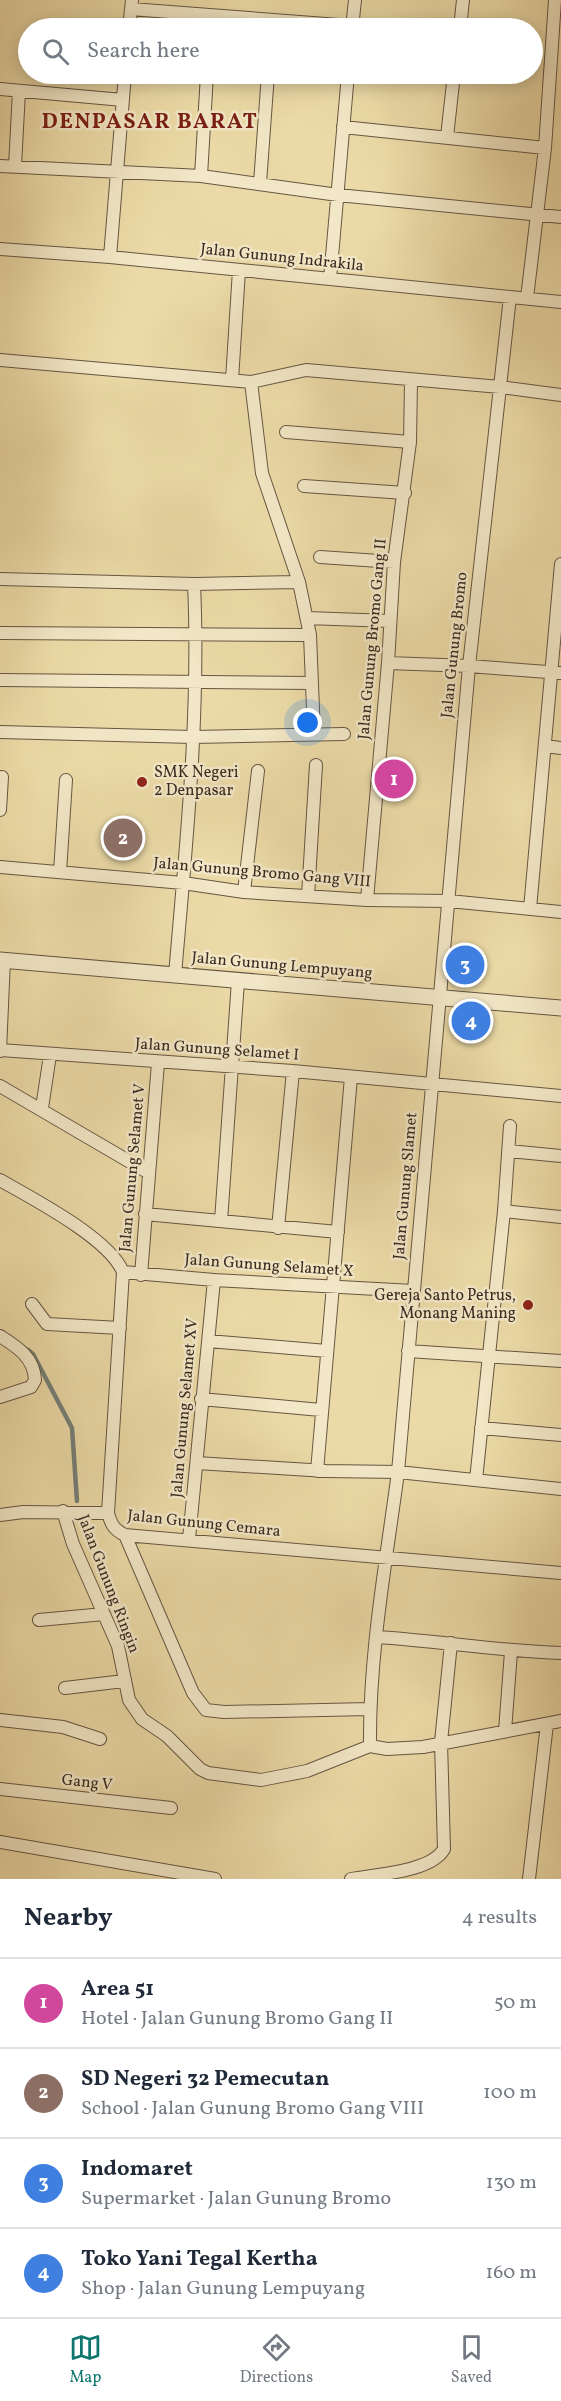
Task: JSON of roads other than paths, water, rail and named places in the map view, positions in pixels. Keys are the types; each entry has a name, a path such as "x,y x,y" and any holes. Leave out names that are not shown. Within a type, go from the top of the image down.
{"street":[{"path":"353,18 355,0"},
{"path":"461,18 463,0"},
{"path":"527,298 556,52 555,0"},
{"path":"131,4 231,18"},
{"path":"110,257 124,84"},
{"path":"201,176 206,84"},
{"path":"260,183 267,84"},
{"path":"330,279 347,84"},
{"path":"447,137 453,84"},
{"path":"0,89 123,100"},
{"path":"15,166 19,91"},
{"path":"343,127 545,148"},
{"path":"0,166 201,176 338,195 561,217"},
{"name":"Jalan Gunung Indrakila","path":"0,249 110,257 561,302"},
{"path":"232,380 239,270"},
{"name":"Jalan Gunung Bromo","path":"439,997 469,666 510,297"},
{"path":"0,360 251,382 306,370 500,387 561,395"},
{"name":"Jalan Gunung Bromo Gang II","path":"367,900 388,663 394,562 410,442 411,381"},
{"path":"251,382 262,473 299,582 307,618 310,635 314,734"},
{"path":"286,432 410,442"},
{"path":"304,486 405,493"},
{"path":"320,557 394,562"},
{"path":"530,909 545,746 556,673 561,564"},
{"path":"0,579 194,584 299,582"},
{"path":"175,975 193,737 196,636 194,584"},
{"path":"307,618 390,621"},
{"path":"0,633 310,635"},
{"path":"388,663 469,666 556,673"},
{"path":"0,680 312,683"},
{"path":"0,732 193,737 344,734"},
{"path":"545,746 561,748"},
{"path":"308,896 316,765"},
{"path":"244,892 258,771"},
{"path":"0,810 2,777"},
{"path":"60,872 66,780"},
{"name":"Jalan Gunung Bromo Gang VIII","path":"0,867 183,883 244,892 367,900 449,902 561,912"},
{"path":"0,1050 2,960"},
{"name":"Jalan Gunung Lempuyang","path":"2,960 561,1008"},
{"path":"221,1221 238,981"},
{"name":"Jalan Gunung Slamet","path":"370,1746 369,1709 398,1472 439,997"},
{"name":"Jalan Gunung Selamet I","path":"0,1050 50,1056 293,1071 561,1096"},
{"path":"42,1108 50,1056"},
{"name":"Jalan Gunung Selamet V","path":"141,1275 158,1063"},
{"path":"278,1228 293,1071"},
{"path":"316,1470 351,1077"},
{"path":"0,1086 42,1108 148,1173"},
{"path":"476,1480 504,1211 510,1126"},
{"path":"509,1151 561,1156"},
{"path":"0,1180 58,1213 117,1256 123,1272"},
{"path":"504,1211 561,1217"},
{"path":"145,1214 338,1232"},
{"name":"Jalan Gunung Selamet X","path":"123,1272 214,1280 413,1291"},
{"name":"Jalan Gunung Cemara","path":"123,1272 108,1513 111,1524 125,1535 561,1573"},
{"name":"Jalan Gunung Selamet XV","path":"189,1539 214,1280"},
{"path":"32,1304 47,1324 120,1328"},
{"path":"0,1336 22,1350 31,1363 35,1380 31,1387 0,1397"},
{"path":"208,1341 327,1352"},
{"path":"408,1352 561,1360"},
{"path":"201,1399 321,1410"},
{"path":"481,1428 561,1435"},
{"path":"197,1463 398,1472 561,1489"},
{"path":"0,1515 66,1511 108,1513"},
{"name":"Jalan Gunung Ringin","path":"66,1511 73,1544 118,1646 129,1700 142,1719 167,1736 200,1769 208,1773 232,1778 269,1779 307,1770 370,1746 387,1749 423,1747 561,1721"},
{"path":"125,1535 193,1693 206,1710 224,1712 369,1709"},
{"path":"39,1620 105,1614"},
{"path":"377,1637 451,1643 511,1652 561,1653"},
{"path":"351,1879 423,1866 438,1859 444,1849 441,1742 451,1643"},
{"path":"505,1731 511,1652"},
{"path":"65,1688 124,1681"},
{"path":"0,1720 63,1727 100,1739"},
{"path":"530,1879 547,1724"},
{"name":"Gang V","path":"0,1789 171,1808"},
{"path":"0,1842 215,1879"}],"waterway":[{"path":"28,1350 33,1354 72,1428 77,1501"}],"place":[{"name":"Area 51","path":"394,779"},
{"name":"SMK Negeri 2 Denpasar","path":"142,782"},
{"name":"SD Negeri 32 Pemecutan","path":"123,838"},
{"name":"Indomaret","path":"465,965"},
{"name":"Toko Yani Tegal Kertha","path":"471,1021"},
{"name":"Gereja Santo Petrus, Monang Maning","path":"528,1305"}],"district":[{"name":"DENPASAR BARAT","path":"150,122"}]}
